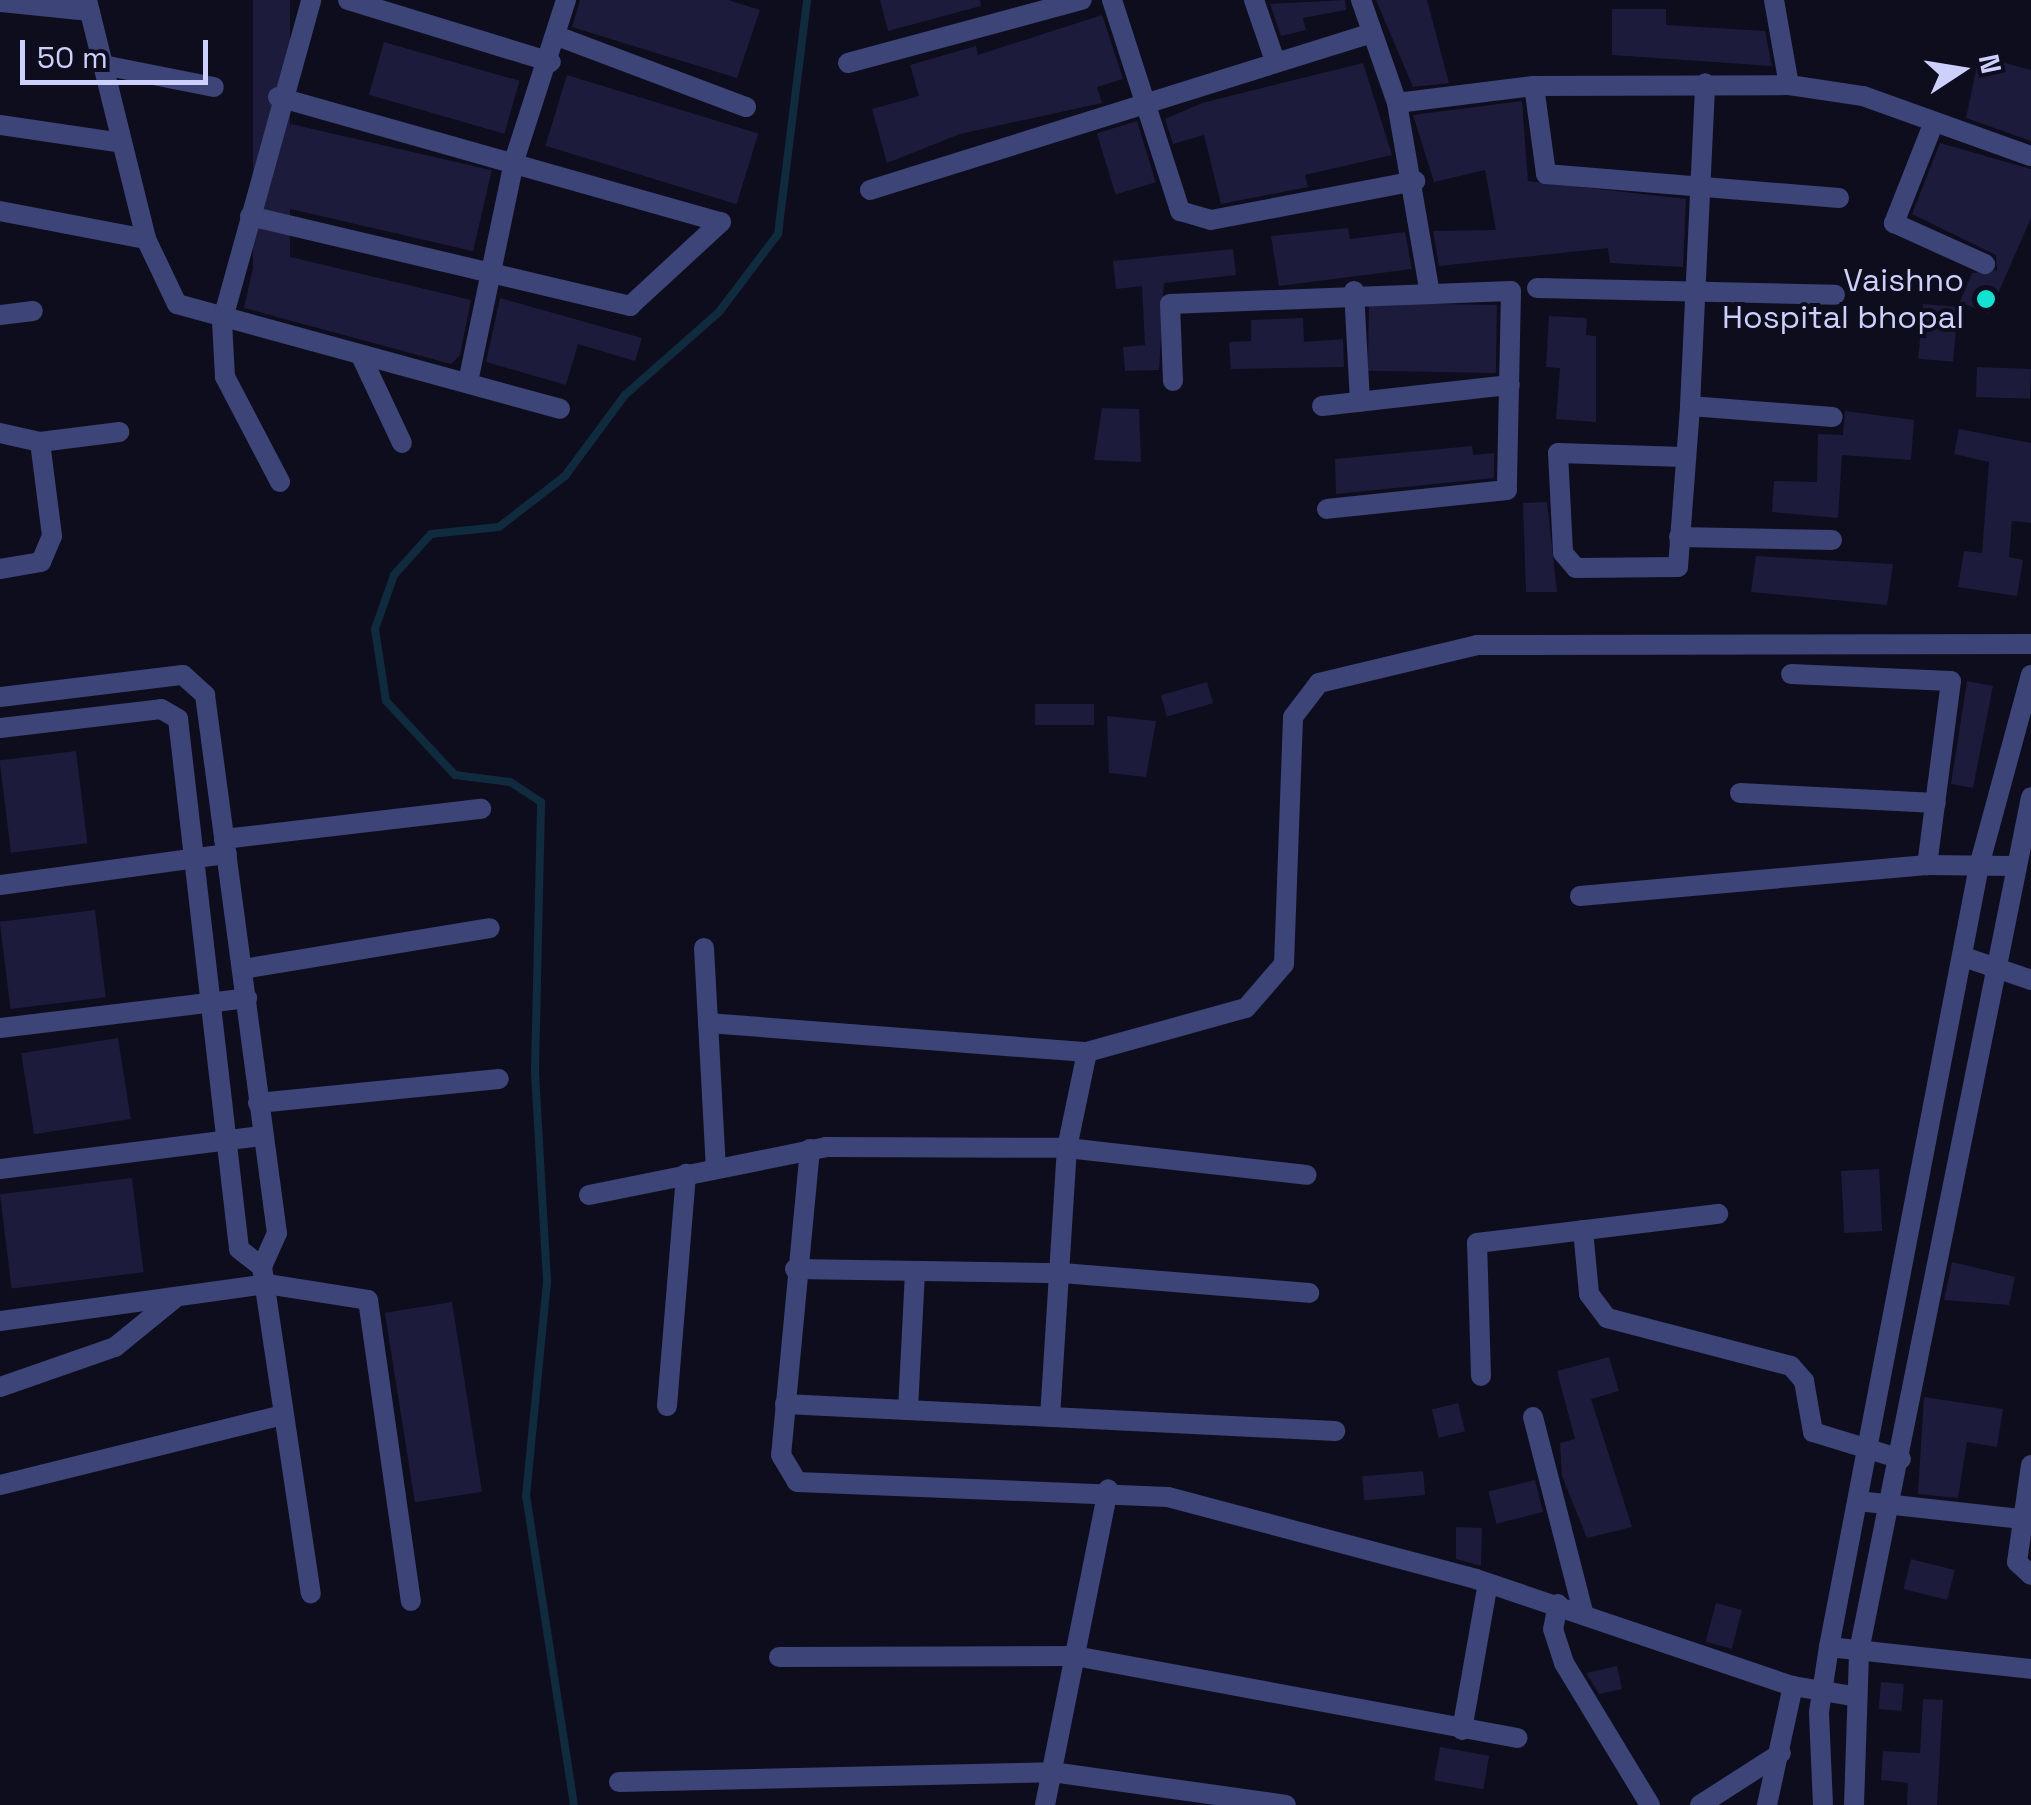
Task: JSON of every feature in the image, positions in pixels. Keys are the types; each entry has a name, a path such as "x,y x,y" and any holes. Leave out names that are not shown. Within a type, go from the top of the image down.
{"street":[{"path":"280,482 225,377 222,322 278,98 311,0"},
{"path":"348,0 551,62"},
{"path":"468,382 515,158 551,62 566,0"},
{"path":"848,63 1082,0"},
{"path":"1112,0 1150,98 1180,211 1211,220 1415,182"},
{"path":"1254,0 1275,61"},
{"path":"1361,0 1397,102 1415,182 1429,288"},
{"path":"1774,0 1789,85"},
{"path":"0,2 88,6 146,239 177,304 222,322 468,382 560,409"},
{"path":"870,190 1150,98 1372,33"},
{"path":"557,36 746,108"},
{"path":"103,65 214,87"},
{"path":"1684,457 1558,453 1563,553 1576,568 1678,567 1690,406 1705,83"},
{"path":"1397,102 1534,86 1789,85 1863,96 2031,156"},
{"path":"1534,86 1546,174 1701,183 1839,198"},
{"path":"250,216 630,306 721,222 515,158 278,98"},
{"path":"1934,122 1894,223 1985,264"},
{"path":"0,125 122,143"},
{"path":"0,211 146,239"},
{"path":"1537,288 1694,286 1835,295"},
{"path":"1173,381 1170,304 1429,288 1512,291 1502,494 1327,508"},
{"path":"1354,291 1360,402"},
{"path":"0,315 33,311"},
{"path":"362,356 402,443"},
{"path":"1322,406 1510,386"},
{"path":"1690,406 1834,417"},
{"path":"0,434 40,442 119,432"},
{"path":"0,569 48,555 51,489 40,442"},
{"path":"1679,538 1832,540"},
{"path":"708,1023 1087,1052 1246,1008 1275,982 1288,944 1294,716 1319,683 1477,645 2031,644"},
{"path":"1791,674 1951,680 1927,864"},
{"path":"0,697 183,675 195,682 208,709 277,1233 264,1276 312,1594"},
{"path":"1824,1805 1824,1692 1829,1647 1979,866 2031,675"},
{"path":"0,728 171,712 195,682"},
{"path":"171,712 182,731 239,1249 264,1276"},
{"path":"1740,793 1936,804"},
{"path":"1854,1805 1853,1696 1859,1651 1901,1459 2013,866 2031,798"},
{"path":"0,885 194,857 225,846 481,808"},
{"path":"1580,896 1927,864 2013,866"},
{"path":"243,969 490,928"},
{"path":"704,948 716,1168"},
{"path":"1964,957 2031,980"},
{"path":"0,1028 247,998"},
{"path":"1050,1417 1067,1148 1087,1052"},
{"path":"258,1102 500,1079"},
{"path":"0,1168 262,1136"},
{"path":"589,1195 810,1149 1067,1148 1306,1176"},
{"path":"810,1149 795,1269 782,1465 797,1482 1108,1489 1488,1582 1792,1686 1853,1696"},
{"path":"667,1406 686,1174"},
{"path":"1481,1376 1477,1243 1718,1214"},
{"path":"1583,1230 1599,1312 1791,1366 1804,1381 1808,1428 1901,1459"},
{"path":"795,1269 1062,1274 1309,1294"},
{"path":"908,1410 915,1271"},
{"path":"0,1320 175,1298 264,1276 356,1295 374,1309 411,1600"},
{"path":"0,1387 116,1347 175,1298"},
{"path":"785,1404 1335,1431"},
{"path":"0,1485 283,1415"},
{"path":"1534,1417 1583,1612"},
{"path":"2031,1465 2020,1519 2017,1562 2031,1574"},
{"path":"1046,1805 1108,1489"},
{"path":"1858,1501 2020,1519"},
{"path":"1462,1730 1488,1582"},
{"path":"1558,1604 1554,1640 1564,1663 1650,1805"},
{"path":"1829,1647 2031,1669"},
{"path":"779,1657 1074,1656 1517,1738"},
{"path":"1766,1805 1792,1686"},
{"path":"1700,1805 1780,1753"},
{"path":"619,1782 1052,1772 1286,1805"}],"building":[{"path":"253,0 290,0 290,283 253,283"},
{"path":"580,0 728,0 760,10 737,78 572,27"},
{"path":"880,0 980,0 981,6 888,31"},
{"path":"1345,0 1346,10 1303,18 1306,30 1281,36 1270,4"},
{"path":"1376,0 1427,0 1449,83 1413,87"},
{"path":"1612,9 1666,9 1666,25 1765,31 1772,66 1612,55"},
{"path":"1102,15 1123,79 1097,87 1102,103 960,134 887,163 872,109 919,96 910,65 976,46 978,55"},
{"path":"384,42 520,81 504,134 369,95"},
{"path":"1979,56 2031,70 2031,141 1966,118"},
{"path":"1363,63 1392,155 1305,175 1308,187 1221,204 1204,135 1173,144 1165,119 1202,103"},
{"path":"567,75 758,133 737,204 545,146"},
{"path":"1522,101 1528,181 1686,199 1683,267 1610,263 1608,248 1439,266 1433,231 1496,230 1485,170 1434,182 1413,115"},
{"path":"1137,121 1156,182 1116,194 1097,133"},
{"path":"291,124 492,170 473,251 272,205"},
{"path":"1940,143 2031,169 2031,218 1989,314 1960,302 1972,273 1997,270 1996,255 1912,214"},
{"path":"1348,228 1350,239 1405,232 1412,269 1279,286 1271,236"},
{"path":"257,249 471,300 460,355 451,364 244,308"},
{"path":"1233,249 1236,275 1164,283 1159,370 1125,371 1123,347 1145,345 1142,286 1116,289 1113,261"},
{"path":"500,298 642,338 635,361 578,344 566,385 486,362"},
{"path":"1369,303 1497,305 1496,373 1368,371"},
{"path":"1923,304 1958,307 1953,362 1918,359"},
{"path":"1549,316 1587,318 1586,335 1596,336 1596,422 1556,419 1560,368 1546,367"},
{"path":"1303,318 1304,342 1343,339 1344,367 1231,369 1229,342 1251,341 1251,320"},
{"path":"1977,367 2031,369 2030,399 1976,397"},
{"path":"1102,408 1139,409 1141,462 1094,460"},
{"path":"1845,411 1914,420 1911,460 1842,455 1838,518 1772,512 1774,481 1817,482 1818,434 1843,435"},
{"path":"1959,429 2031,443 2031,523 2012,521 2009,557 2023,560 2017,596 1958,587 1964,551 1982,553 1989,462 1954,454"},
{"path":"1472,446 1473,455 1494,453 1494,478 1336,494 1335,459"},
{"path":"1547,502 1557,592 1526,592 1523,503"},
{"path":"1756,556 1893,564 1887,605 1751,592"},
{"path":"1967,681 1993,686 1973,788 1951,784"},
{"path":"1207,682 1213,703 1167,716 1161,695"},
{"path":"1035,704 1094,704 1094,725 1035,725"},
{"path":"1107,716 1156,721 1146,777 1109,773"},
{"path":"76,751 87,843 11,853 0,760"},
{"path":"95,910 106,997 10,1009 0,922"},
{"path":"118,1038 131,1119 34,1134 21,1053"},
{"path":"1879,1169 1882,1231 1844,1233 1841,1171"},
{"path":"132,1178 144,1272 12,1289 0,1194"},
{"path":"1952,1262 2015,1277 2009,1305 1944,1300"},
{"path":"452,1302 482,1492 415,1502 385,1313"},
{"path":"1609,1357 1619,1391 1591,1399 1632,1527 1587,1538 1562,1476 1560,1443 1575,1439 1557,1371"},
{"path":"1924,1397 2003,1409 1997,1447 1967,1442 1958,1498 1918,1494"},
{"path":"1458,1403 1465,1431 1439,1438 1432,1410"},
{"path":"1423,1471 1425,1495 1364,1500 1362,1476"},
{"path":"1535,1480 1543,1512 1496,1524 1488,1492"},
{"path":"1456,1527 1482,1528 1481,1566 1456,1559"},
{"path":"1911,1559 1955,1570 1947,1600 1904,1589"},
{"path":"1716,1603 1742,1610 1732,1649 1706,1642"},
{"path":"1617,1666 1622,1689 1599,1694 1586,1673"},
{"path":"1881,1682 1904,1684 1902,1711 1879,1709"},
{"path":"1923,1699 1943,1700 1937,1805 1907,1805 1908,1783 1881,1780 1883,1751 1920,1753"},
{"path":"1440,1747 1489,1756 1483,1789 1434,1780"}],"waterway":[{"path":"574,1805 526,1496 547,1281 535,1070 541,802 510,782 455,775 386,701 375,629 394,575 431,534 499,527 565,476 625,395 719,312 778,234 807,0"}],"place":[{"name":"Vaishno Hospital bhopal","path":"1986,299"}]}
